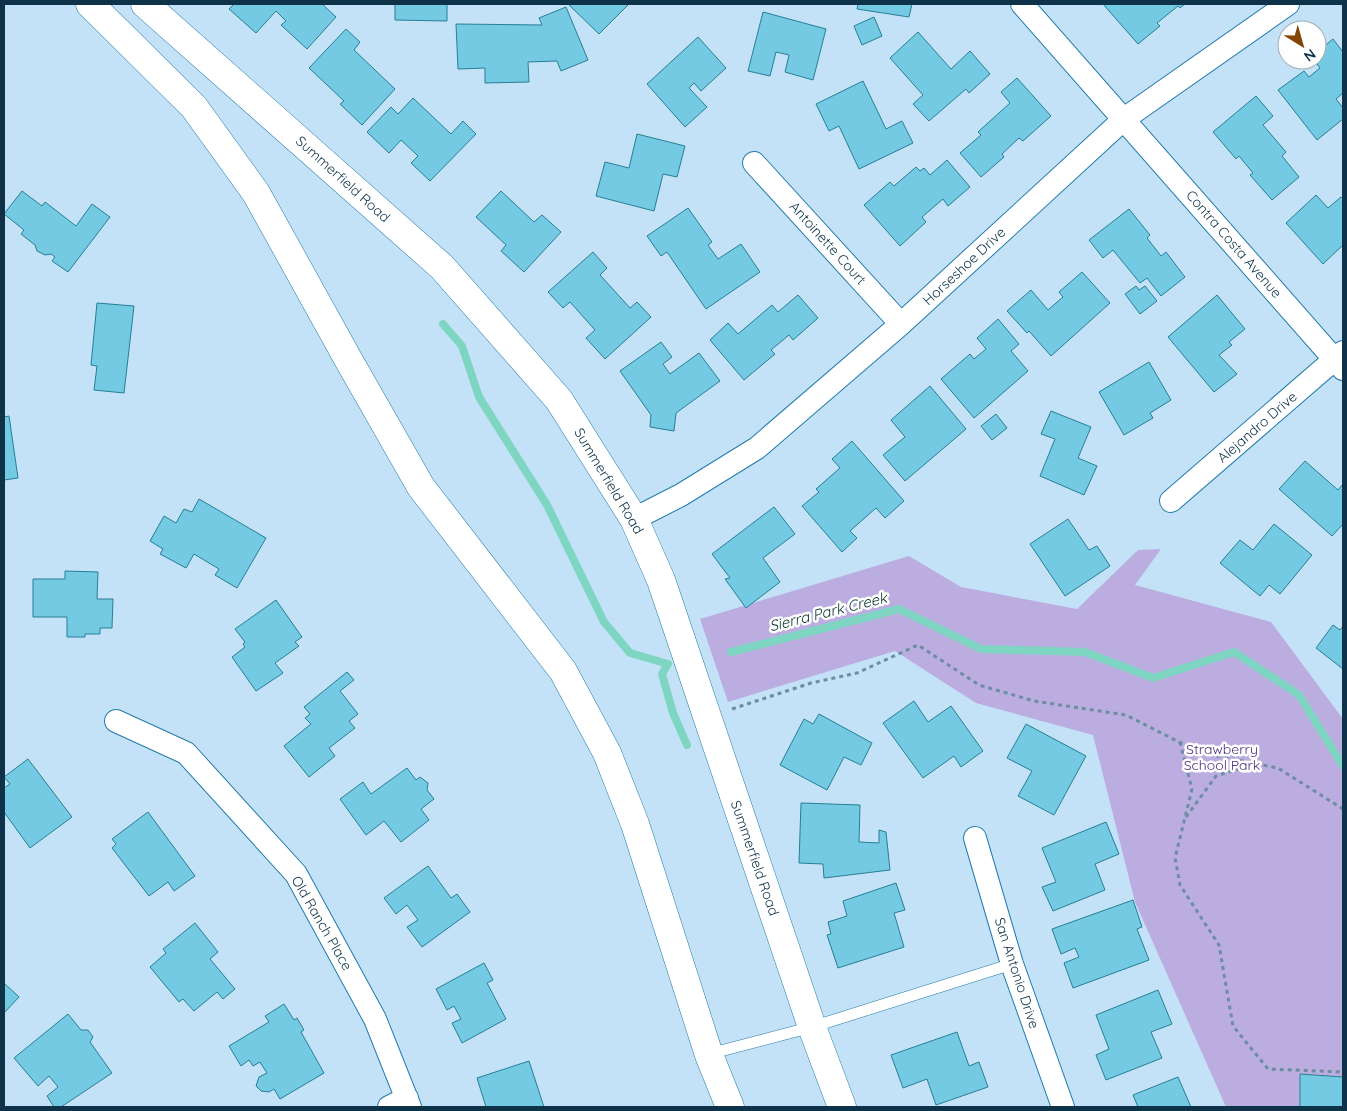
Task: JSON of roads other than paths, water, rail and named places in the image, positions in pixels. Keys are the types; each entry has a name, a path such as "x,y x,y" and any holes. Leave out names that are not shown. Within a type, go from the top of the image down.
{"street":[{"path":"90,4 194,106 256,193 421,487 563,671 607,753 635,824 709,1055 730,1107"},
{"name":"Summerfield Road","path":"145,4 442,266 559,400 634,519 661,580 812,1027 842,1107"},
{"name":"Contra Costa Avenue","path":"1022,4 1340,360"},
{"name":"Horseshoe Drive","path":"634,519 681,495 757,448 901,324 1124,119 1288,4"},
{"name":"Antoinette Court","path":"754,163 901,324"},
{"name":"Alejandro Drive","path":"1171,501 1340,360"},
{"name":"Old Ranch Place","path":"116,721 186,753 296,874 375,1018 402,1104"},
{"name":"San Antonio Drive","path":"975,838 1012,964 1063,1107"}],"lane":[{"path":"709,1055 812,1027 1012,964"}],"waterway":[{"path":"443,324 462,346 479,397 547,505 604,622 630,653 668,664 662,674 673,713 687,745"},
{"name":"Sierra Park Creek","path":"731,652 899,609 981,649 1085,652 1153,678 1234,652 1299,695 1343,766"}],"park label":[{"name":"Strawberry School Park","path":"1222,758"}]}
